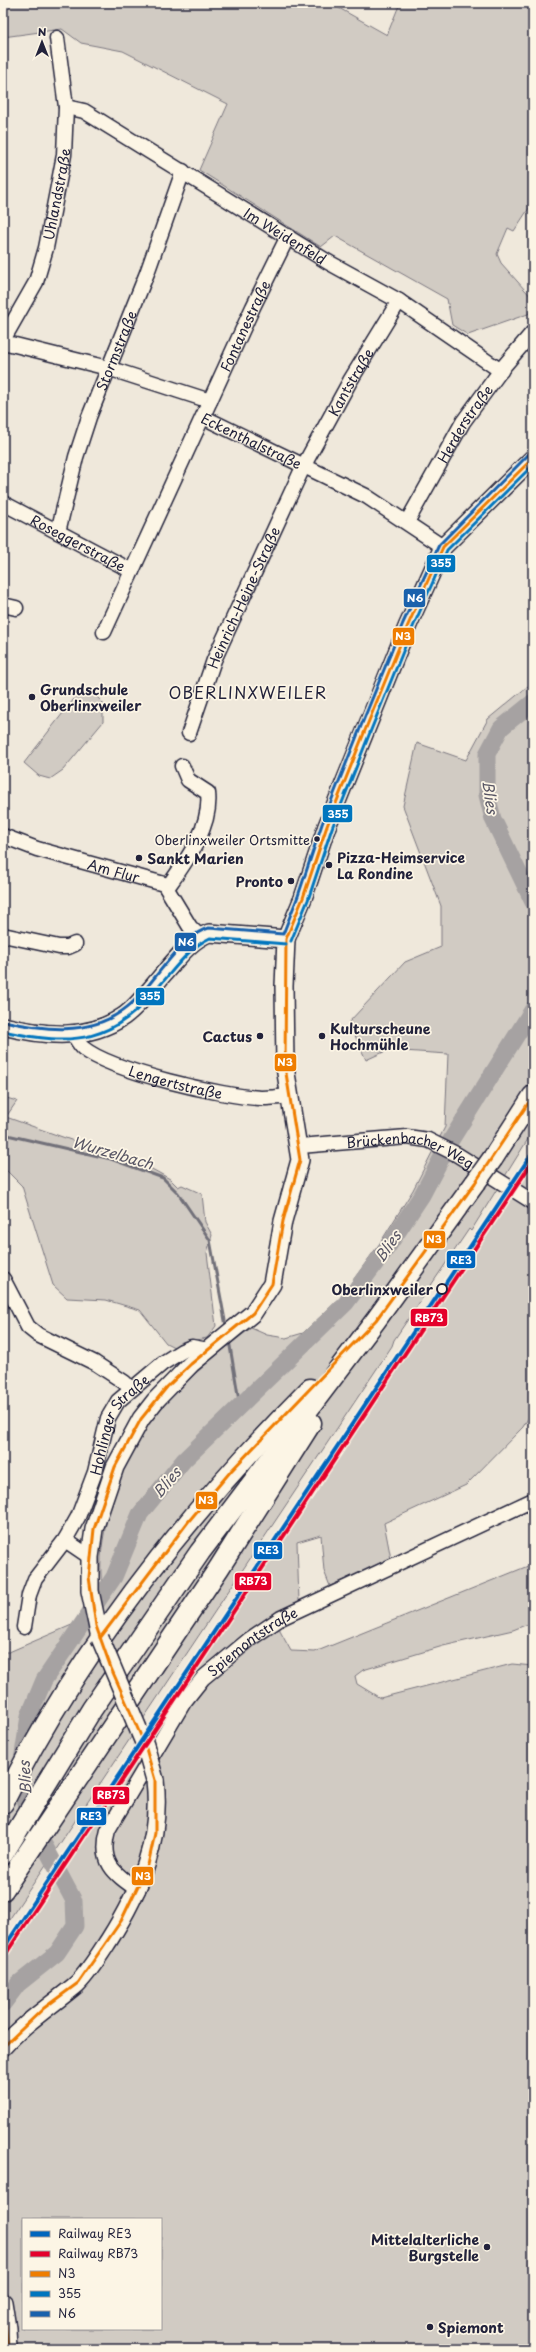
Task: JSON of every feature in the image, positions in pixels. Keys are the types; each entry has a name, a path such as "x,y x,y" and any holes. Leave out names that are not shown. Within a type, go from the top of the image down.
{"highway":[{"path":"3,1854 92,1709 200,1552 376,1320 475,1184 533,1096"},
{"path":"4,1800 100,1638 188,1522 231,1471 376,1320"},
{"path":"3,1890 219,1568 376,1320"}],"main road":[{"path":"3,2047 44,2008 78,1983 102,1951 138,1890 148,1865 155,1833 155,1780 145,1745 127,1706 100,1638 95,1619 89,1577 94,1529 103,1499 128,1441 141,1419 159,1396 214,1345 253,1313 272,1284 283,1221 299,1170 300,1146 289,1096 285,1067 284,1023 286,939 303,898 327,826 408,625 443,547 533,458"},
{"path":"3,1026 74,1035 108,1025 124,1016 136,1005 190,945 200,937 209,933 286,939"},
{"path":"3,2302 8,2328 8,2349"}],"street":[{"name":"Uhlandstraße","path":"3,341 31,293 46,248 64,155 66,107 57,38"},
{"name":"Im Weidenfeld","path":"66,107 84,111 328,262 399,302 500,371"},
{"name":"Stormstraße","path":"58,532 76,457 108,368 148,272 182,171"},
{"name":"Fontanestraße","path":"203,417 288,236"},
{"name":"Kantstraße","path":"304,465 350,381 399,302"},
{"name":"Herderstraße","path":"407,522 463,422 500,371 533,332"},
{"path":"3,341 108,368 210,401"},
{"name":"Eckenthalstraße","path":"104,632 203,417 366,496 443,547"},
{"name":"Heinrich-Heine-Straße","path":"189,733 214,660 304,465"},
{"name":"Roseggerstraße","path":"3,503 132,571"},
{"path":"182,766 188,780 208,792 209,801 206,816 194,848 167,888 190,927 200,937"},
{"name":"Am Flur","path":"3,836 37,849 158,882 167,888"},
{"path":"3,935 59,947 68,947 75,944"},
{"name":"Lengertstraße","path":"74,1035 83,1048 103,1059 159,1078 242,1096 261,1098 289,1096"},
{"name":"Brückenbacher Weg","path":"300,1146 407,1137 422,1138 437,1143 533,1202"},
{"path":"3,1279 28,1327 38,1335 94,1363 124,1382 130,1389"},
{"name":"Hohlinger Straße","path":"24,1627 29,1595 35,1578 65,1540 88,1495 108,1418 118,1401 130,1389 182,1351 192,1347 214,1345"},
{"name":"Spiemontstraße","path":"138,1890 119,1877 111,1868 106,1856 104,1842 108,1830 184,1702 203,1678 250,1639 281,1618 533,1500"},
{"path":"65,1540 90,1557"}],"shaded area":[{"path":"3,3 330,3 387,35 400,3 533,3 533,202 514,231 508,228 497,254 501,263 533,299 533,308 528,314 468,335 452,325 447,299 335,236 321,247 199,170 228,104 123,51 81,43 62,29 3,37"},
{"path":"533,682 533,1131 471,1231 469,1229 394,1340 392,1346 3,1929 3,1652 9,1652 81,1621 103,1600 101,1557 110,1505 129,1455 147,1426 170,1398 209,1361 251,1328 267,1335 286,1338 303,1333 340,1298 380,1243 413,1190 445,1127 448,1054 388,1050 366,1060 349,1022 405,962 441,947 441,906 403,806 417,743 466,760 488,719"},
{"path":"77,695 95,695 103,703 103,722 63,770 50,779 39,776 24,763"},
{"path":"3,1097 17,1101 6,1117 150,1168 170,1179 178,1187 182,1185 202,1194 205,1222 212,1235 207,1253 216,1326 207,1338 186,1342 174,1347 166,1343 140,1310 106,1300 67,1298 53,1285 22,1186 3,1167"},
{"path":"533,1163 533,1410 523,1427 466,1485 384,1523 391,1559 330,1586 324,1571 321,1535 297,1542 299,1602 275,1614 281,1633 291,1651 315,1652 533,1564 533,1622 513,1630 443,1646 363,1670 355,1676 357,1684 380,1698 512,1664 533,1666 533,2349 3,2349 3,1955 406,1352 411,1348 486,1235 483,1232"}],"waterway":[{"name":"Blies","path":"533,702 501,728 487,754 487,795 493,819 533,902"},
{"name":"Blies","path":"3,2004 18,1984 57,1953 75,1926 74,1901 32,1822 23,1793 22,1760 29,1716 44,1680 114,1577 140,1514 184,1460 346,1303 387,1248 422,1195 451,1140 533,1009"},
{"name":"Wurzelbach","path":"3,1134 111,1159 163,1178 178,1193 210,1240 226,1326"},
{"name":"Wurzelbach","path":"229,1340 240,1407"}],"rail line":[{"name":"RE3","path":"3,1949 533,1152"},
{"name":"RB73","path":"7,1952 533,1161"}],"transit line":[{"name":"N6","path":"4,1021 34,1027 64,1029 80,1028 94,1024 108,1019 129,1006 182,945 192,936 203,930 209,928 283,934 298,896 322,824 361,726 403,623 439,545 529,454"},
{"name":"N3","path":"3,2047 44,2008 78,1983 121,1921 148,1865 155,1833 155,1780 145,1745 111,1668 96,1626 89,1577 94,1529 115,1467 141,1419 167,1387 191,1364 253,1313 272,1284 283,1221 300,1160 285,1067 286,939 303,898 327,826 366,728 408,625 443,547 533,458"},
{"name":"355","path":"291,941 308,900 332,828 371,730 413,627 447,550 533,465"},
{"name":"355","path":"3,1031 51,1039 72,1039 91,1036 109,1029 126,1018 143,1004 189,952 210,938 286,944"},
{"name":"N3","path":"100,1638 188,1522 231,1471 376,1320 475,1183 533,1096"},
{"name":"N3","path":"3,2302 8,2349"}],"place":[{"name":"Grundschule Oberlinxweiler","path":"32,697"},
{"name":"Oberlinxweiler Ortsmitte","path":"317,839"},
{"name":"Sankt Marien","path":"139,858"},
{"name":"Pizza-Heimservice La Rondine","path":"329,865"},
{"name":"Pronto","path":"291,881"},
{"name":"Cactus","path":"260,1036"},
{"name":"Kulturscheune Hochmühle","path":"322,1036"},
{"name":"Oberlinxweiler","path":"442,1289"},
{"name":"Mittelalterliche Burgstelle","path":"487,2247"},
{"name":"Spiemont","path":"430,2327"}],"district":[{"name":"OBERLINXWEILER","path":"248,692"}]}
